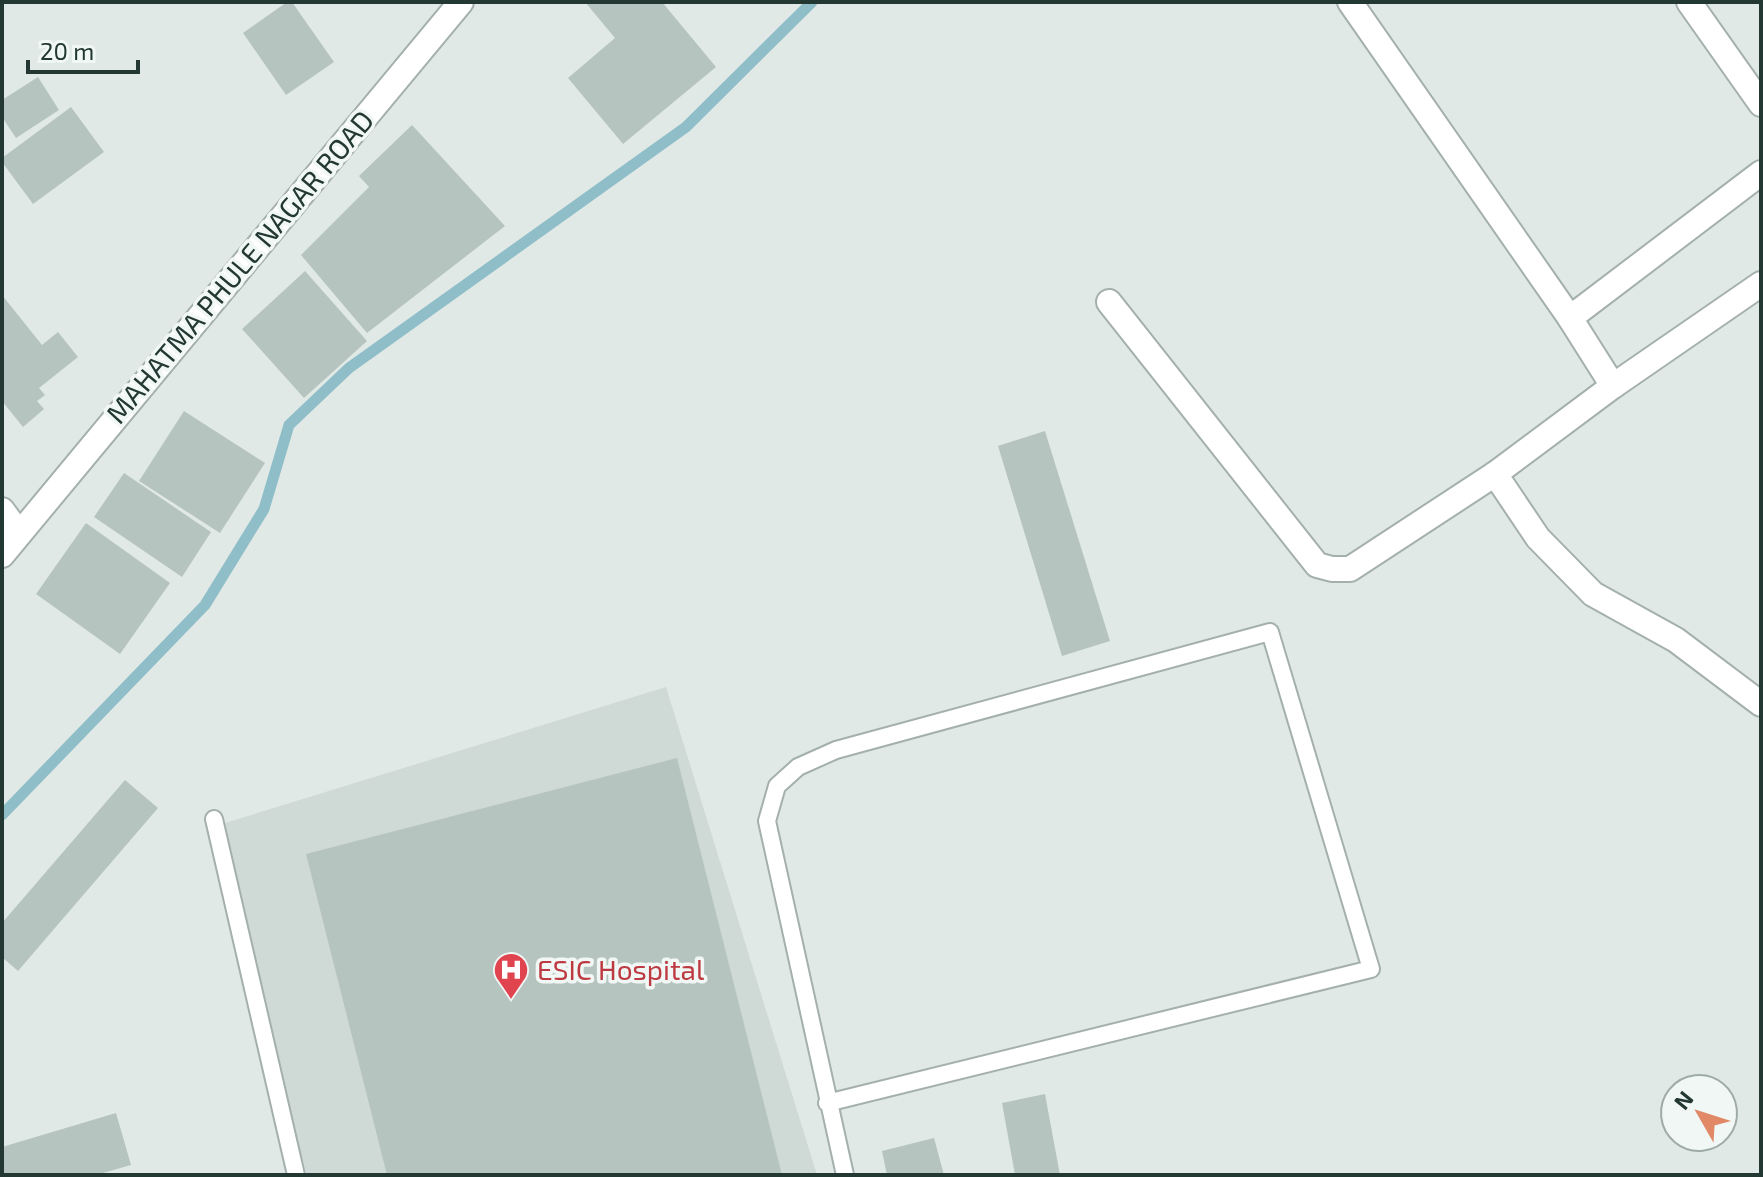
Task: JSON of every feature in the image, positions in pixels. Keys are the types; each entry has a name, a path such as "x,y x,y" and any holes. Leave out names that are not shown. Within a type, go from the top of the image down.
{"street":[{"name":"MAHATMA PHULE NAGAR ROAD","path":"2,555 461,2"},
{"path":"1350,2 1570,318 1613,386"},
{"path":"1689,2 1761,104"},
{"path":"1570,318 1761,173"},
{"path":"1109,302 1317,565 1350,569 1495,474 1613,386 1761,284"},
{"path":"1495,474 1538,538 1593,594 1676,640 1761,704"},
{"path":"2,510 19,533"}],"lane":[{"path":"827,1103 1371,969 1270,632 836,750 798,767 777,786 767,821 827,1103 845,1175"},
{"path":"214,819 296,1175"}],"shaded area":[{"name":"ESIC Hospital","path":"666,687 817,1175 307,1175 209,828"}],"building":[{"path":"287,2 292,2 334,62 286,95 243,33"},
{"path":"585,2 662,2 716,67 623,144 568,78 615,38"},
{"path":"38,77 59,110 16,138 2,117 2,100"},
{"path":"71,107 104,152 33,204 2,158"},
{"path":"412,125 505,226 367,333 301,255 369,187 359,176"},
{"path":"305,271 367,341 304,398 242,329"},
{"path":"2,295 42,345 58,332 78,357 39,388 45,395 37,401 44,409 23,427 2,401"},
{"path":"184,411 265,463 220,533 139,481"},
{"path":"1045,431 1110,641 1062,656 998,446"},
{"path":"124,473 211,532 182,577 94,517"},
{"path":"86,523 170,583 120,654 36,594"},
{"name":"ESIC Hospital","path":"677,758 782,1175 387,1175 306,854"},
{"path":"125,780 158,808 18,971 2,957 2,923"},
{"path":"1045,1094 1060,1175 1015,1175 1002,1103"},
{"path":"116,1113 131,1165 96,1175 2,1175 2,1147"},
{"path":"934,1138 944,1175 887,1175 882,1151"}],"waterway":[{"path":"2,815 205,605 264,509 289,425 349,368 686,127 812,2"}],"place":[{"name":"ESIC Hospital","path":"511,1001"}]}
